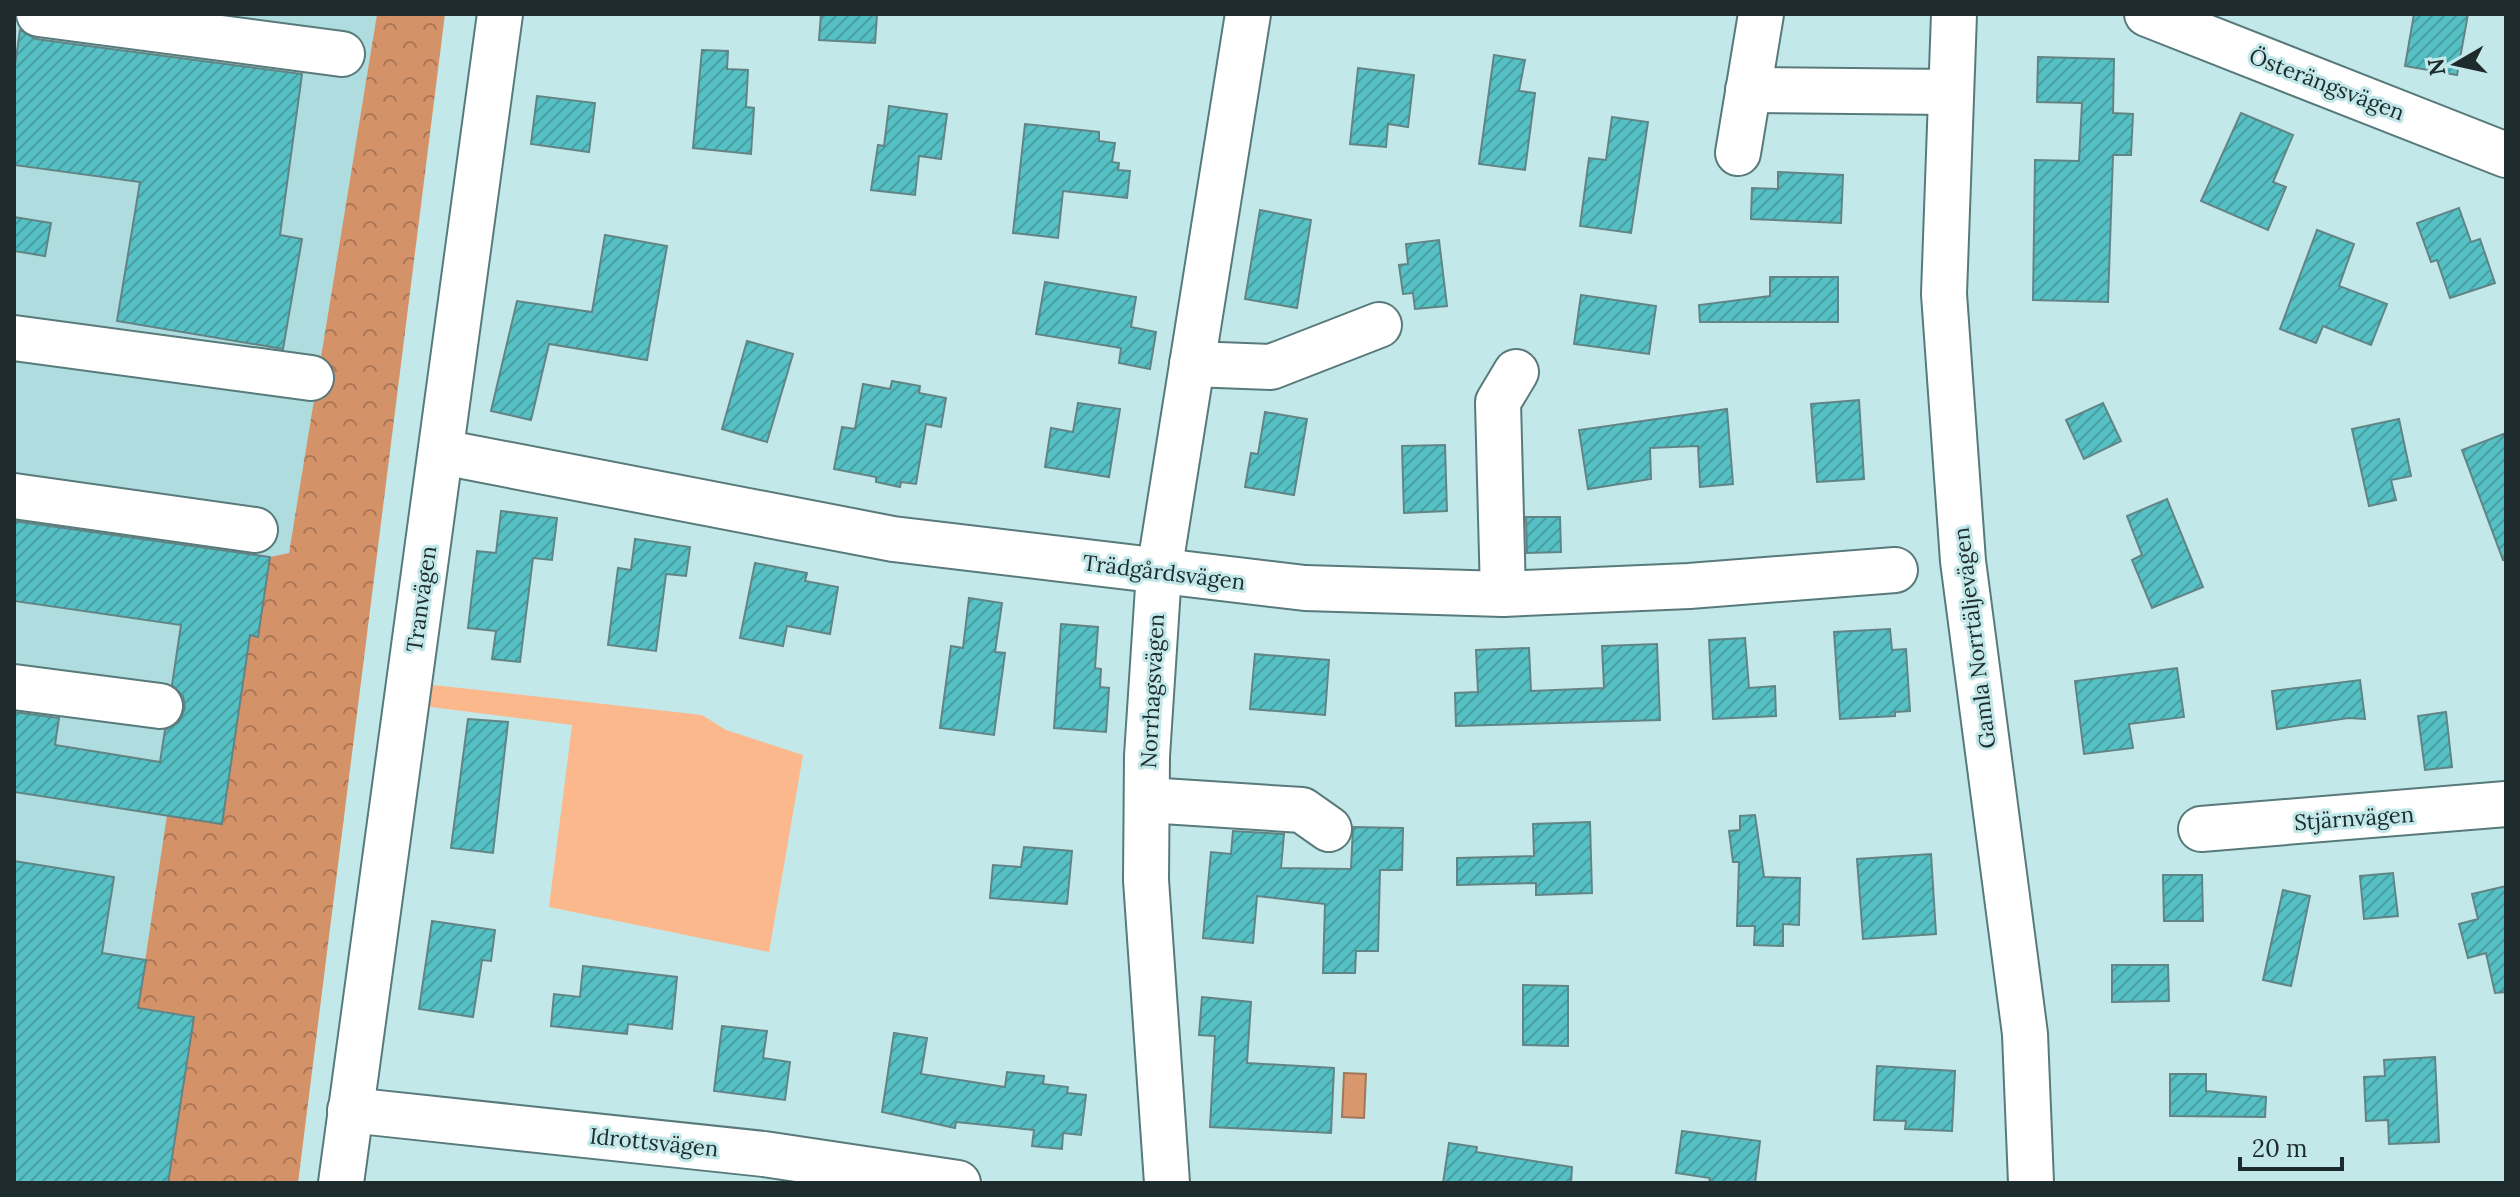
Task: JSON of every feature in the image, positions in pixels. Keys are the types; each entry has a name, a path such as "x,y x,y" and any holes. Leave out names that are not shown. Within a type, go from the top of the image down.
{"street":[{"path":"39,14 342,54"},
{"name":"Tranvägen","path":"341,1183 500,14"},
{"name":"Norrhagsvägen","path":"1167,1183 1146,880 1159,572 1248,14"},
{"path":"1738,153 1761,14"},
{"name":"Gamla Norrtäljevägen","path":"1954,14 1944,294 1961,545 2025,1034 2031,1183"},
{"name":"Österängsvägen","path":"2147,14 2506,155"},
{"path":"1748,90 1950,92"},
{"path":"1192,364 1271,367 1379,325"},
{"path":"14,338 311,378"},
{"path":"1503,594 1498,402 1516,372"},
{"name":"Trädgårdsvägen","path":"442,452 893,539 1305,588 1503,594 1689,586 1895,570"},
{"path":"14,496 255,530"},
{"path":"14,687 160,706"},
{"path":"1147,800 1302,810 1329,829"},
{"name":"Stjärnvägen","path":"2201,829 2506,804"},
{"name":"Idrottsvägen","path":"350,1110 764,1154 958,1183"}],"shaded area":[{"path":"14,14 377,14 289,553 270,557 258,637 183,626 174,670 243,681 222,824 138,1007 194,1017 168,1183 14,1183"},
{"path":"425,684 702,715 726,730 803,755 769,952 549,907 572,725 423,706"},
{"path":"1344,1073 1366,1074 1364,1118 1342,1117"}],"green space":[{"path":"377,14 445,14 298,1183 168,1183 194,1017 138,1008 167,815 222,824 243,682 174,670 182,626 258,636 270,557 289,553"}],"building":[{"path":"821,14 877,14 875,43 819,40"},
{"path":"2414,14 2468,14 2457,75 2405,66"},
{"path":"20,30 36,39 302,74 280,235 302,239 283,349 117,321 140,182 14,165 14,72"},
{"path":"702,50 728,51 727,69 748,70 746,107 754,108 751,154 693,148"},
{"path":"1494,55 1525,60 1519,91 1535,93 1525,170 1479,164"},
{"path":"2038,57 2114,59 2113,113 2133,114 2131,155 2113,155 2108,302 2033,300 2035,160 2079,161 2082,103 2037,102"},
{"path":"1358,68 1414,75 1408,127 1388,124 1386,147 1350,144"},
{"path":"537,96 595,103 589,152 531,144"},
{"path":"889,106 947,114 941,159 919,156 915,195 871,190 878,145 884,146"},
{"path":"2241,113 2293,135 2273,182 2286,187 2268,230 2201,201"},
{"path":"1612,117 1648,122 1631,233 1580,226 1589,158 1606,160"},
{"path":"1025,124 1099,132 1099,141 1115,143 1112,162 1119,163 1118,170 1130,171 1127,198 1063,191 1058,238 1013,233"},
{"path":"1778,172 1843,175 1841,223 1751,219 1752,188 1778,189"},
{"path":"2459,208 2471,242 2480,239 2495,283 2450,298 2437,260 2431,262 2417,223"},
{"path":"1260,210 1311,220 1297,308 1245,299"},
{"path":"14,217 51,223 45,256 14,251"},
{"path":"2317,230 2354,244 2339,286 2387,304 2371,345 2323,326 2316,343 2280,329"},
{"path":"605,235 667,246 647,360 549,344 531,420 491,411 517,301 592,312"},
{"path":"1439,240 1447,306 1415,309 1413,293 1403,294 1399,265 1408,264 1406,244"},
{"path":"1770,277 1838,277 1838,322 1700,322 1699,305 1770,296"},
{"path":"1045,282 1136,297 1131,327 1156,332 1150,369 1119,363 1121,348 1036,334"},
{"path":"1581,295 1656,306 1649,354 1574,344"},
{"path":"747,341 793,354 767,442 722,429"},
{"path":"892,381 920,386 919,393 946,398 941,427 926,424 916,484 901,482 900,487 876,482 876,477 834,469 842,427 855,429 863,384 890,389"},
{"path":"1859,400 1864,479 1817,482 1811,404"},
{"path":"1078,403 1120,409 1109,477 1045,467 1051,428 1073,432"},
{"path":"2103,403 2121,441 2084,459 2066,420"},
{"path":"1727,409 1733,484 1700,487 1698,446 1650,448 1651,479 1588,489 1579,430"},
{"path":"1265,412 1307,419 1294,495 1245,487 1251,453 1258,454"},
{"path":"2399,419 2411,476 2391,480 2396,500 2369,506 2352,429"},
{"path":"2506,433 2506,559 2503,560 2462,450"},
{"path":"1445,445 1447,511 1404,513 1402,446"},
{"path":"2167,499 2203,587 2152,608 2132,560 2142,555 2127,516"},
{"path":"501,511 557,518 552,560 533,558 520,662 492,659 496,631 468,628 477,551 496,553"},
{"path":"1526,517 1560,517 1561,552 1527,553"},
{"path":"14,521 270,557 258,637 250,635 222,824 14,792 14,712 59,718 55,745 160,762 165,730 179,722 185,708 183,696 172,685 181,625 14,601"},
{"path":"635,539 690,547 686,576 666,574 656,651 608,645 618,568 631,570"},
{"path":"755,563 807,573 805,581 838,587 830,634 787,626 783,646 740,638"},
{"path":"969,598 1002,603 995,652 1005,653 994,735 940,728 951,646 963,648"},
{"path":"1061,624 1098,627 1095,668 1101,669 1100,687 1109,688 1106,732 1054,728"},
{"path":"1890,629 1892,650 1906,649 1910,711 1895,712 1895,716 1840,719 1834,632"},
{"path":"1745,638 1749,688 1775,686 1776,716 1713,719 1709,640"},
{"path":"1657,644 1660,720 1456,726 1455,693 1478,692 1476,650 1529,648 1531,691 1604,688 1602,646"},
{"path":"1255,654 1329,660 1325,715 1250,709"},
{"path":"2177,668 2184,717 2129,724 2133,748 2084,754 2075,681"},
{"path":"2360,680 2365,719 2348,718 2277,729 2272,691"},
{"path":"2446,712 2452,767 2425,770 2418,716"},
{"path":"468,719 508,722 493,853 451,848"},
{"path":"1755,815 1764,877 1800,878 1799,925 1783,924 1783,946 1754,945 1755,926 1737,926 1739,862 1733,862 1729,831 1740,830 1740,816"},
{"path":"1590,822 1592,893 1536,895 1536,883 1457,885 1457,858 1534,856 1533,824"},
{"path":"1353,827 1403,828 1402,870 1380,870 1378,951 1356,951 1355,973 1323,973 1325,904 1257,896 1253,943 1203,938 1211,852 1231,854 1233,831 1284,834 1281,868 1351,869"},
{"path":"1024,847 1072,851 1067,904 990,898 993,865 1021,867"},
{"path":"1931,854 1936,934 1863,939 1857,859"},
{"path":"14,861 114,877 102,953 146,960 138,1008 194,1017 168,1183 14,1183"},
{"path":"2393,873 2398,916 2364,919 2360,876"},
{"path":"2163,875 2202,875 2203,921 2164,921"},
{"path":"2506,886 2506,992 2495,993 2486,953 2468,958 2459,924 2478,919 2472,894"},
{"path":"2283,890 2310,896 2291,986 2263,980"},
{"path":"432,921 495,930 491,961 482,960 473,1017 419,1009"},
{"path":"2112,965 2168,965 2169,1001 2112,1002"},
{"path":"583,966 677,977 672,1029 628,1024 627,1034 551,1026 554,994 580,997"},
{"path":"1523,985 1568,986 1568,1046 1523,1045"},
{"path":"1202,997 1251,1002 1247,1063 1334,1068 1331,1133 1210,1127 1215,1036 1199,1035"},
{"path":"722,1026 767,1031 763,1058 790,1062 785,1100 714,1091"},
{"path":"894,1033 927,1038 921,1074 1005,1087 1007,1072 1044,1076 1043,1084 1068,1087 1067,1093 1086,1095 1081,1135 1063,1133 1062,1149 1032,1146 1034,1130 956,1122 955,1128 882,1112"},
{"path":"2435,1057 2439,1142 2389,1144 2388,1120 2366,1121 2364,1077 2385,1076 2384,1060"},
{"path":"1877,1066 1955,1071 1952,1131 1905,1129 1906,1121 1874,1120"},
{"path":"2170,1074 2206,1074 2206,1091 2266,1097 2265,1117 2170,1116"},
{"path":"1682,1131 1760,1141 1755,1183 1709,1183 1710,1178 1676,1173"},
{"path":"1449,1143 1477,1147 1476,1152 1572,1167 1571,1183 1443,1183"}]}
